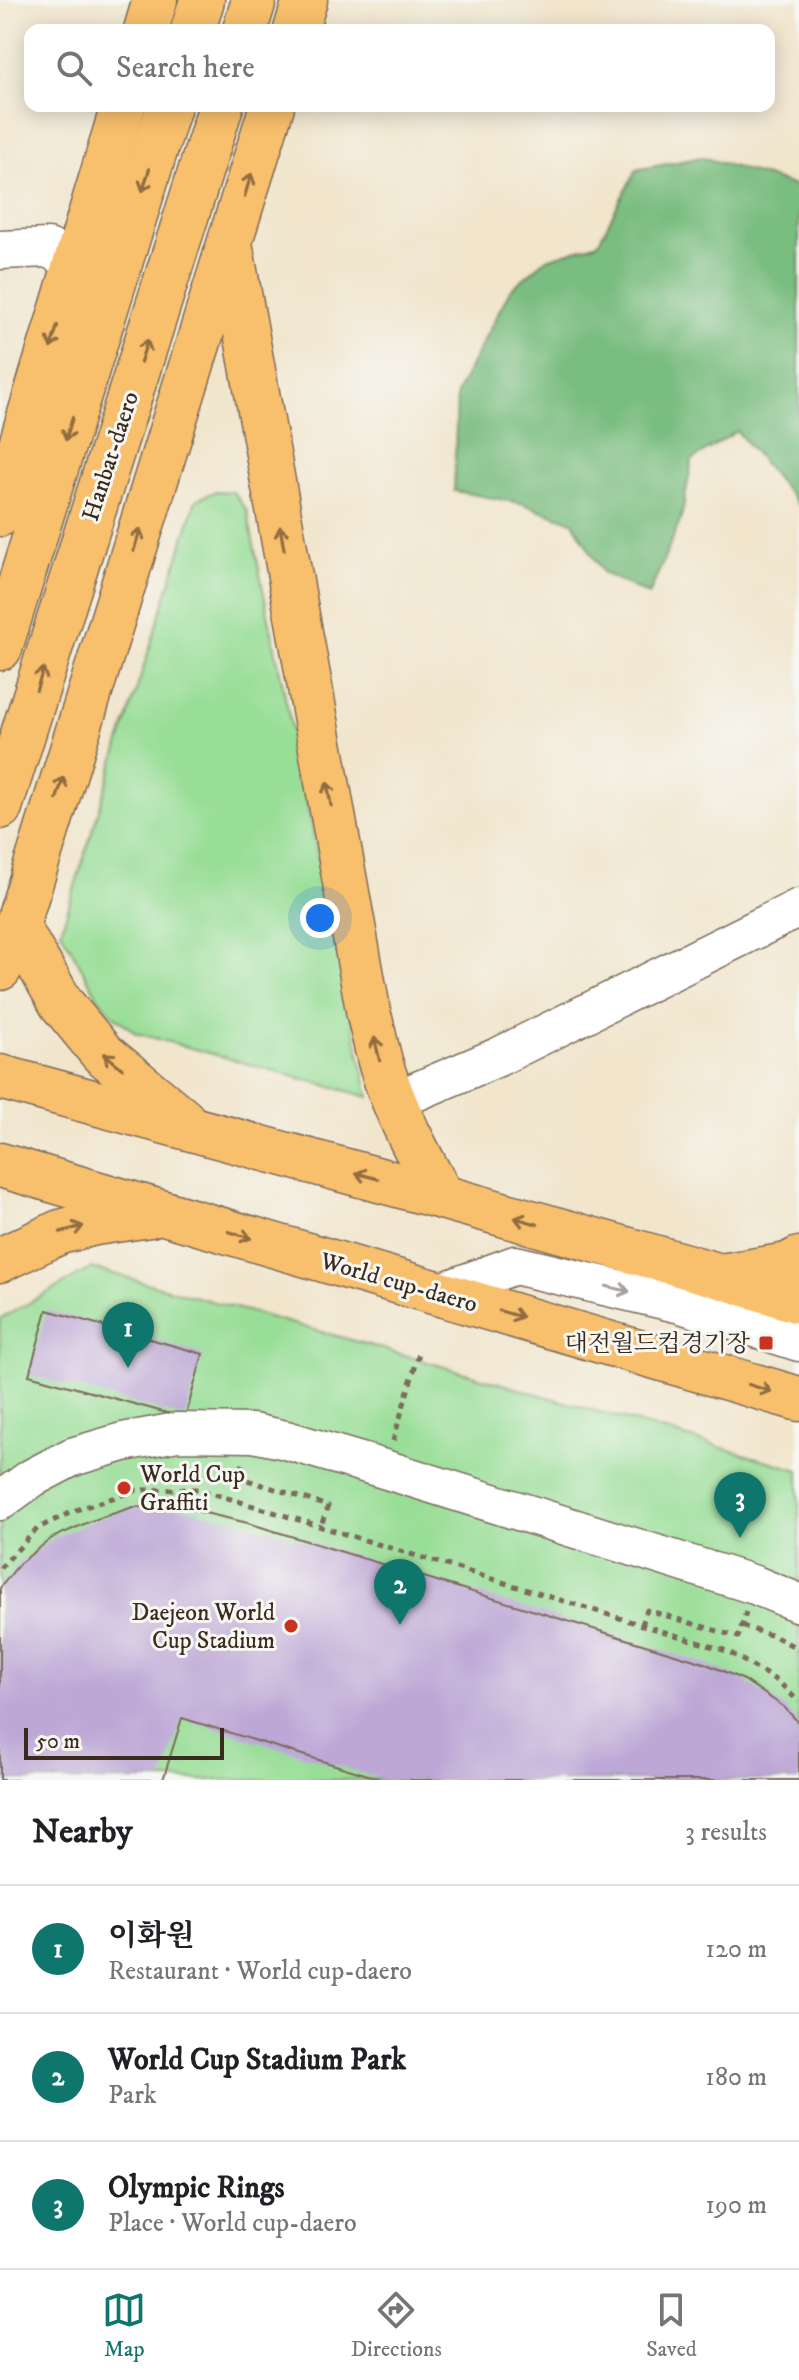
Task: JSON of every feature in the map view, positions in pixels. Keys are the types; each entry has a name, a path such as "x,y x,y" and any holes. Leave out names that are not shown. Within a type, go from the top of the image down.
{"main road":[{"path":"148,24 155,0"},
{"path":"195,24 202,0"},
{"path":"247,24 254,0"},
{"path":"298,24 305,0"},
{"path":"0,514 121,112"},
{"name":"Hanbat-daero","path":"0,648 167,112"},
{"name":"Hanbat-daero","path":"0,807 219,112"},
{"path":"0,968 17,926 270,112"},
{"path":"230,243 369,1015 382,1070 394,1101 442,1197"},
{"path":"0,858 17,854 45,837"},
{"path":"17,926 61,1003 102,1053 194,1129"},
{"path":"0,1077 442,1197 799,1301"},
{"name":"World cup-daero","path":"0,1165 799,1399"},
{"path":"0,1260 60,1232 95,1223 165,1213"},
{"path":"721,1276 788,1265 799,1259"}],"street":[{"path":"0,250 48,248 77,263"},
{"path":"394,1101 498,1057 799,908"},
{"path":"436,1294 515,1265 681,1304 799,1342"},
{"path":"0,1501 32,1478 72,1457 123,1442 177,1432 253,1433 384,1469 755,1585 799,1603"}],"path":[{"path":"384,1469 420,1350"},
{"path":"238,1477 328,1506 321,1526"},
{"path":"0,1568 38,1528 76,1510 137,1490 198,1489 727,1651 779,1682 799,1702"},
{"path":"642,1625 647,1610 738,1637"},
{"path":"742,1626 776,1637 799,1649"}],"green space":[{"path":"702,157 799,187 799,506 737,431 692,460 681,519 649,595 603,573 573,522 521,503 454,491 457,392 510,290 547,259 598,243 636,170"},
{"path":"216,491 233,492 247,511 369,1097 136,1033 111,1013 96,994 61,931 196,500"},
{"path":"92,1268 799,1470 799,1780 0,1780 0,1319"}],"building":[{"path":"47,1310 203,1354 185,1418 29,1375"},
{"name":"Daejeon World Cup Stadium","path":"133,1507 179,1507 248,1523 704,1663 744,1680 784,1707 799,1723 799,1780 384,1780 182,1718 163,1780 0,1780 0,1588 20,1563 52,1538"}],"place":[{"name":"대전월드컵경기장","path":"766,1343"},
{"name":"이화원","path":"128,1368"},
{"name":"World Cup Graffiti","path":"124,1488"},
{"name":"Olympic Rings","path":"740,1538"},
{"name":"World Cup Stadium Park","path":"400,1625"},
{"name":"Daejeon World Cup Stadium","path":"291,1626"}]}
